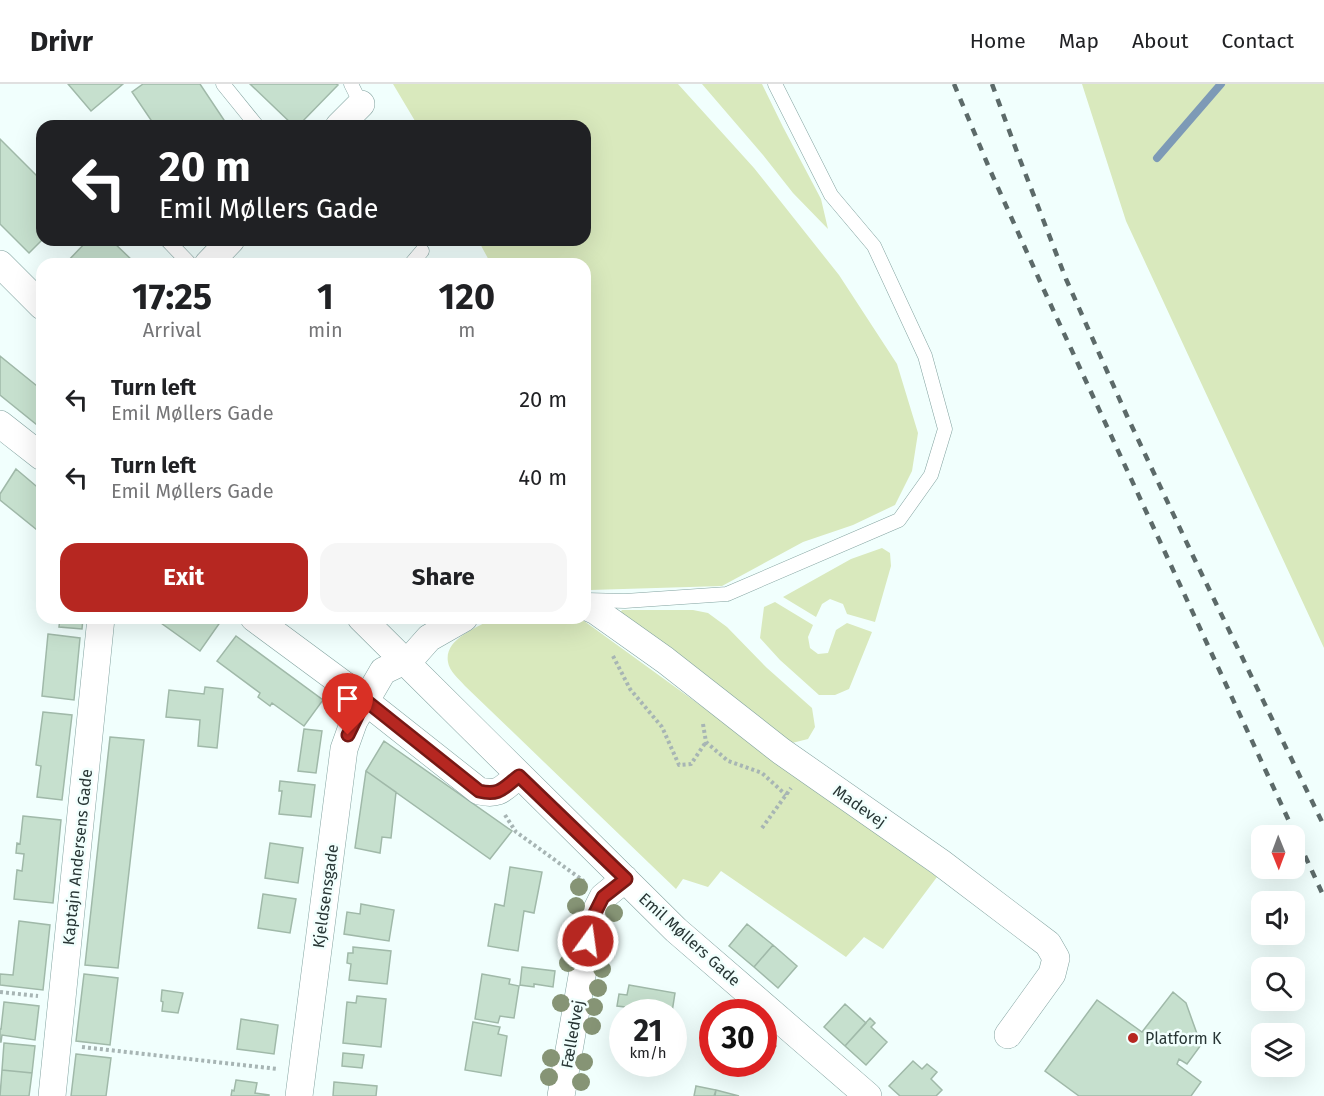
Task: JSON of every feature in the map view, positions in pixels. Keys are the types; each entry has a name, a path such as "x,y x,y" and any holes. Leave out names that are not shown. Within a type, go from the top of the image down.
{"street":[{"path":"342,120 356,94"},
{"path":"214,258 225,246"},
{"path":"0,264 36,300"},
{"path":"0,424 36,452"},
{"name":"Madevej","path":"591,609 781,751 940,862 1048,944 1056,958 1052,974 1008,1035"},
{"name":"Kaptajn Andersens Gade","path":"52,1096 100,624"},
{"path":"262,624 365,700 479,791 492,794 498,792 519,776"},
{"name":"Emil Møllers Gade","path":"367,624 676,930 852,1091"},
{"path":"405,663 429,638 454,624"},
{"name":"Kjeldsensgade","path":"300,1084 344,749 354,720 383,671 405,663"},
{"name":"Fælledvej","path":"561,1096 592,919 603,897 626,879"}],"lane":[{"path":"223,84 252,120"},
{"path":"591,600 625,601 728,594 899,520 931,475 945,429 925,356 874,246 831,195 775,84"},
{"path":"173,246 184,258"},
{"path":"416,258 422,251"}],"path":[{"path":"622,630 612,655 630,689 662,726 679,765 691,764 706,742"},
{"path":"711,697 702,724 706,742 728,761 762,773 786,795"},
{"path":"762,828 806,768"},
{"path":"492,794 516,832 576,874 603,897"},
{"path":"0,992 63,999"},
{"path":"58,1045 300,1084"}],"green space":[{"path":"393,84 678,84 754,168 839,275 897,364 918,433 912,471 895,505 853,525 803,542 722,586 591,590 591,258 488,258 481,246 591,246 591,120 414,120"},
{"path":"702,84 762,84 821,199 828,229 793,193"},
{"path":"1082,84 1324,84 1324,648 1126,221"},
{"path":"882,548 890,553 891,566 875,622 847,614 843,604 830,599 822,604 816,617 783,597 851,559"},
{"path":"775,602 813,625 808,637 810,648 818,654 828,653 836,630 847,623 872,632 849,689 835,695 819,695 780,660 760,638 764,607"},
{"path":"622,610 693,610 708,613 727,627 767,668 812,708 815,727 808,739 792,743 618,615"},
{"path":"482,624 588,624 937,877 883,949 864,937 846,957 721,871 708,887 683,879 676,889 452,672 448,654 455,641"}],"building":[{"path":"68,84 123,84 91,111"},
{"path":"143,84 200,84 224,120 151,120 132,92"},
{"path":"250,84 338,85 304,120 288,120"},
{"path":"0,139 36,175 36,246 29,253 0,224"},
{"path":"82,246 117,246 130,258 71,258"},
{"path":"0,356 36,385 36,424 0,395"},
{"path":"16,469 36,486 36,529 0,500 0,494"},
{"path":"59,624 82,624 82,629 59,627"},
{"path":"162,624 219,624 200,651"},
{"path":"48,634 80,638 74,700 42,696"},
{"path":"236,636 323,700 304,726 272,703 270,706 258,697 260,693 217,661"},
{"path":"205,687 223,689 217,748 198,746 200,720 166,717 169,690 204,694"},
{"path":"43,712 72,715 62,800 37,797 41,766 36,765"},
{"path":"304,729 322,731 316,773 298,771"},
{"path":"110,737 144,740 118,968 85,965"},
{"path":"384,741 512,831 490,859 366,771"},
{"path":"366,771 396,792 391,838 382,837 380,853 355,848"},
{"path":"280,781 315,785 311,817 279,814 282,791 279,791"},
{"path":"23,816 61,820 53,903 14,899 17,870 22,871 24,854 16,853 17,843 20,844"},
{"path":"270,843 303,848 298,883 265,878"},
{"path":"510,867 542,872 534,913 524,911 518,951 488,946 495,904 504,906"},
{"path":"263,894 296,899 290,933 258,928"},
{"path":"361,904 394,910 389,941 344,934 347,912 360,914"},
{"path":"19,921 50,925 43,990 0,985 0,974 13,975"},
{"path":"747,924 773,945 754,967 729,946"},
{"path":"773,945 797,966 778,988 754,967"},
{"path":"353,947 391,951 387,984 349,980 351,964 347,963 348,953 353,953"},
{"path":"522,967 555,971 553,987 534,984 534,987 520,985"},
{"path":"84,974 118,978 110,1045 76,1041"},
{"path":"482,974 510,979 509,984 519,986 514,1018 500,1016 498,1023 475,1019"},
{"path":"629,985 675,993 674,999 618,999 619,994 627,995"},
{"path":"162,990 183,993 178,1013 162,1011"},
{"name":"Platform K","path":"1173,992 1186,1003 1201,1045 1187,1064 1179,1059 1177,1064 1201,1082 1191,1096 1079,1096 1045,1071 1097,1000 1142,1032"},
{"path":"357,996 386,999 381,1047 343,1043 347,1002 356,1003"},
{"path":"4,1002 39,1006 35,1040 2,1035 0,1042"},
{"path":"845,1004 866,1023 845,1046 824,1027"},
{"path":"870,1018 875,1023 871,1027 887,1042 866,1065 845,1046"},
{"path":"241,1019 278,1025 274,1054 237,1049"},
{"path":"473,1022 500,1027 498,1034 507,1036 501,1076 465,1070"},
{"path":"4,1043 35,1046 32,1073 2,1070"},
{"path":"343,1053 364,1055 362,1068 342,1066"},
{"path":"76,1054 111,1058 106,1096 71,1096"},
{"path":"913,1061 922,1069 927,1064 937,1072 931,1079 942,1090 936,1096 900,1096 889,1086"},
{"path":"2,1070 32,1073 29,1096 0,1096"},
{"path":"236,1080 257,1083 255,1093 269,1096 231,1096"},
{"path":"334,1082 377,1086 376,1096 333,1096"},
{"path":"696,1086 716,1090 714,1096 694,1096"},
{"path":"716,1090 739,1096 715,1096"}],"waterway":[{"path":"1157,158 1221,84"}],"railway":[{"path":"954,84 1043,288 1324,897"},
{"path":"992,84 1066,279 1127,416 1324,826"}],"place":[{"name":"Platform K","path":"1133,1038"}],"route":[{"path":"348,735 365,700 479,791 492,794 498,792 519,776 626,879 603,897 592,919 588,941"}]}
